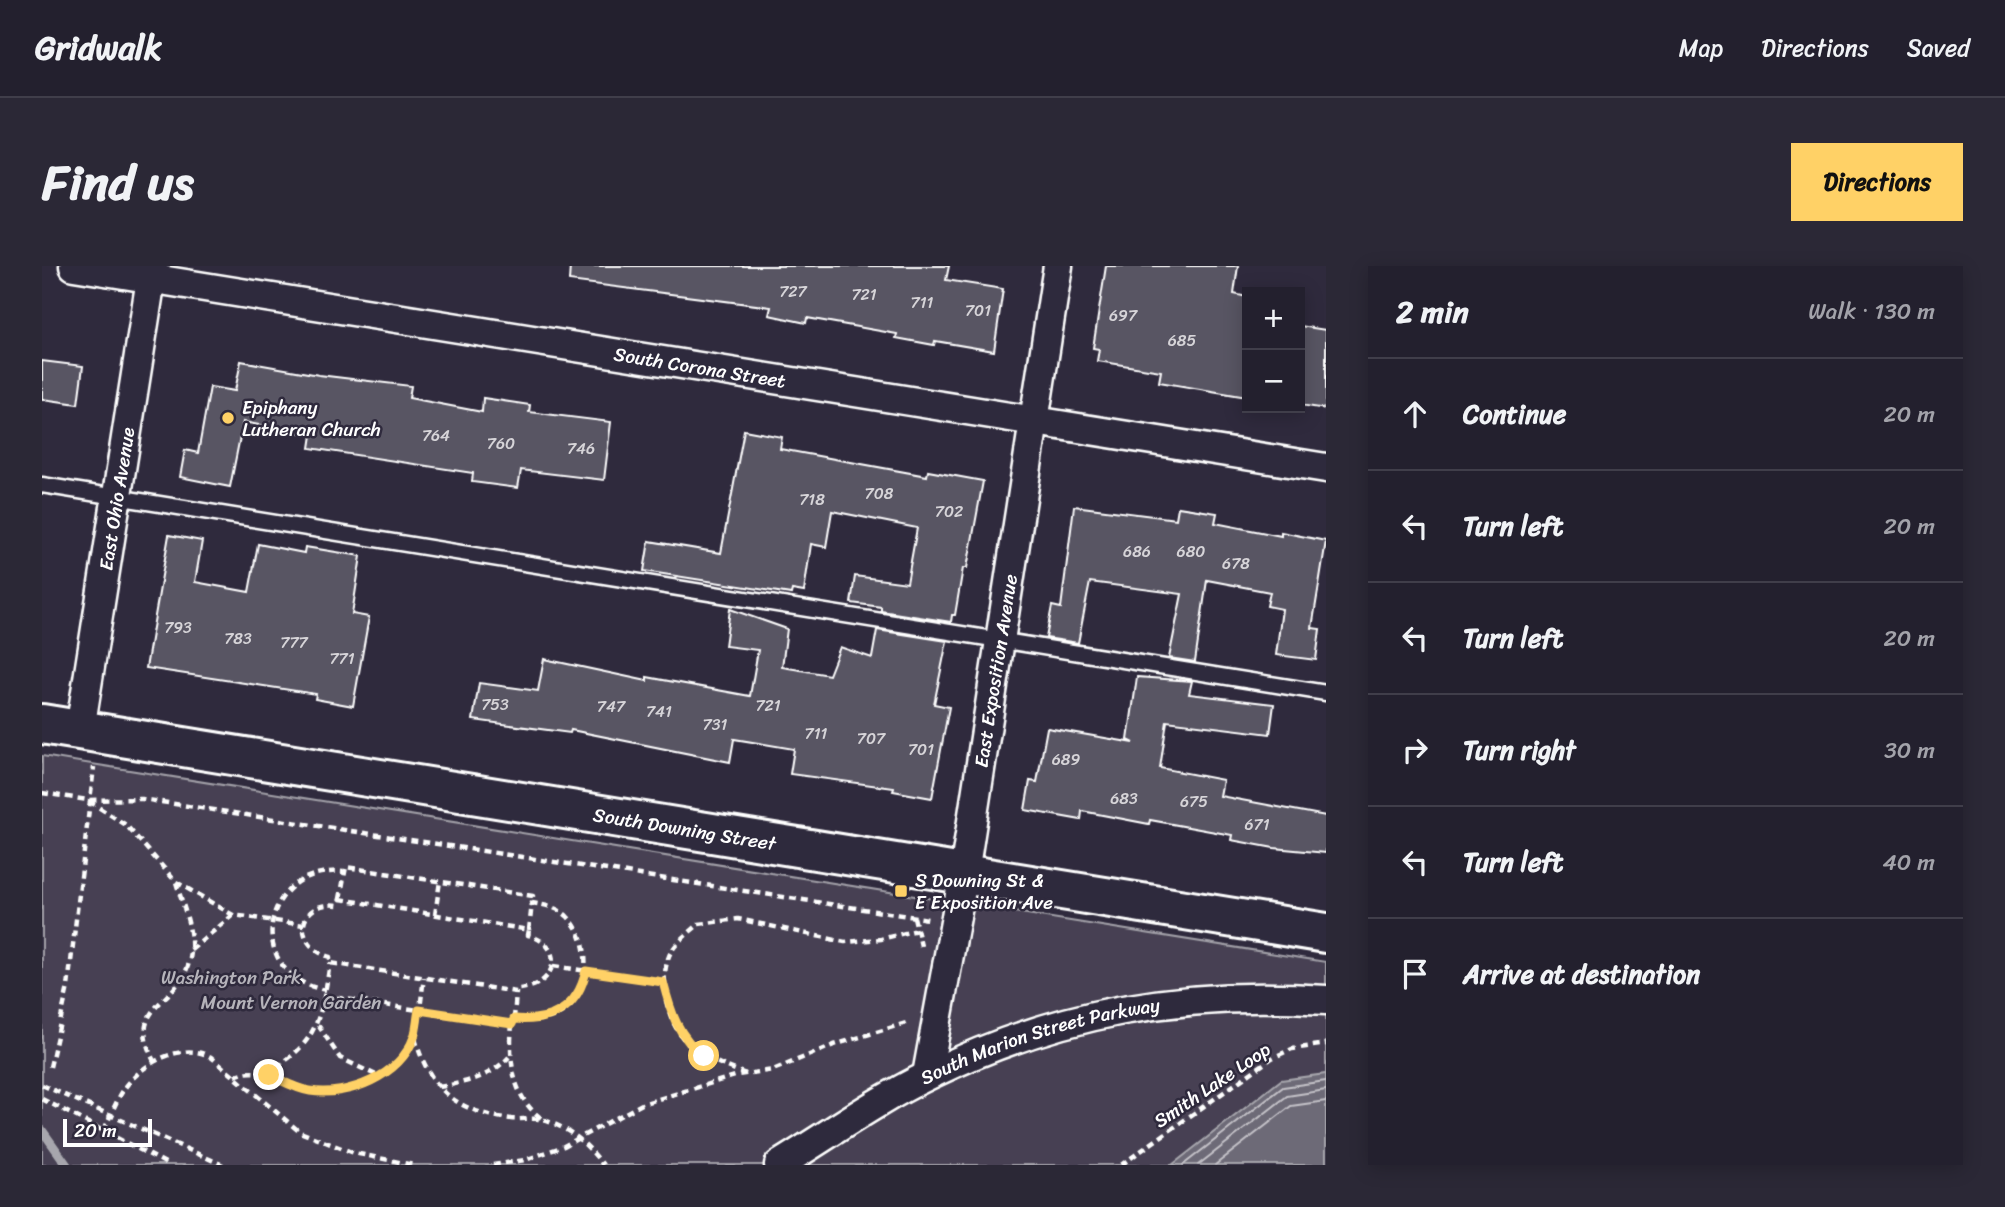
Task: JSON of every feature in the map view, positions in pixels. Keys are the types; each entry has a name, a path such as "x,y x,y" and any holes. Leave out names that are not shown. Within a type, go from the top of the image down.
{"main road":[{"name":"South Downing Street","path":"42,724 88,745 964,873 1326,933"}],"street":[{"name":"South Corona Street","path":"74,266 152,272 1326,467"},
{"name":"East Exposition Avenue","path":"927,1075 964,873 1058,266"},
{"name":"East Ohio Avenue","path":"88,745 117,497 152,272"},
{"name":"South Marion Street Parkway","path":"779,1165 927,1075 1023,1034 1144,1005 1197,998 1326,1000"}],"lane":[{"path":"42,485 1326,692"}],"path":[{"path":"50,1067 68,987 88,800 88,745"},
{"path":"42,793 88,800 142,799 936,921"},
{"path":"88,800 126,825 176,881 233,915 304,926"},
{"path":"264,1074 298,1053 318,1025 326,993 330,957 316,953 306,943 304,926 314,909 328,904 338,905 345,867 533,896 528,935 539,939 547,947 553,966"},
{"path":"345,872 315,873 295,883 280,900 272,920 273,945 284,966 300,982 326,993 419,1010 513,1021 541,1019 564,1010 577,996 586,971 583,948 573,923 559,911 532,903"},
{"path":"176,881 191,950"},
{"path":"435,915 440,881"},
{"path":"340,899 529,930"},
{"path":"155,1063 146,1048 144,1029 149,1015 180,982 191,950 233,915"},
{"path":"914,916 922,951"},
{"path":"747,1074 720,1065 689,1045 670,1012 663,982 670,954 699,924 738,919 845,942 881,939 917,930"},
{"path":"330,963 516,992"},
{"path":"553,966 663,982"},
{"path":"553,966 541,983 530,988 517,989 509,1056 515,1080 528,1107 541,1119 581,1137 603,1165"},
{"path":"236,1076 244,1073 264,1074 309,1091 354,1088 379,1076 404,1054 414,1037 424,978"},
{"path":"493,1165 525,1160 581,1137 642,1104 793,1063 834,1045 906,1023 909,1013"},
{"path":"318,1025 340,1058 379,1076"},
{"path":"414,1037 420,1057 439,1087 452,1100 472,1112 513,1119 541,1119"},
{"name":"Smith Lake Loop","path":"1121,1165 1272,1058 1292,1049 1326,1044"},
{"path":"104,1130 125,1088 155,1063 183,1050 194,1051 211,1057 236,1076 299,1132 354,1153 414,1165"},
{"path":"439,1087 482,1078 498,1069 509,1056"},
{"path":"42,1085 223,1165"},
{"path":"42,1099 169,1165"}],"green space":[{"name":"Washington Park","path":"42,756 1326,962 1326,1165 42,1165"}],"water":[{"path":"1326,1074 1326,1165 1172,1165 1281,1080"}],"building":[{"path":"570,266 949,266 946,280 1003,289 994,351 935,341 934,345 896,338 897,334 807,318 806,323 769,315 771,307 569,281"},
{"path":"1106,266 1238,266 1234,294 1242,296 1242,396 1159,382 1161,371 1097,361 1099,349 1093,348"},
{"path":"1305,327 1326,330 1326,409 1305,406"},
{"path":"42,361 83,366 78,404 42,399"},
{"path":"241,361 319,375 411,386 409,398 482,412 483,398 530,405 529,412 611,422 604,480 521,470 518,488 472,482 473,473 310,448 312,435 243,422 230,487 180,477 185,450 198,453 210,387 235,391"},
{"path":"744,430 782,437 780,449 927,476 928,471 983,481 967,568 963,568 955,615 952,615 951,622 881,611 881,607 851,603 855,576 907,583 917,528 832,511 826,547 811,544 804,592 792,590 791,594 644,571 649,541 721,553"},
{"path":"1074,506 1176,519 1178,507 1217,513 1215,523 1281,536 1281,532 1326,541 1312,628 1320,629 1316,660 1276,655 1282,609 1267,606 1270,592 1207,580 1195,662 1169,658 1182,594 1090,582 1078,643 1046,638 1052,606 1061,608"},
{"path":"169,535 202,541 195,582 249,592 258,544 304,553 305,547 361,556 352,614 369,617 353,706 315,699 316,694 146,668"},
{"path":"730,609 787,629 782,667 829,675 840,647 872,658 877,630 947,641 934,704 949,707 932,798 893,791 894,788 790,774 794,749 734,739 730,762 571,730 570,733 473,720 479,683 538,691 544,659 647,681 647,677 750,696 758,650 725,646"},
{"path":"1137,677 1192,681 1189,694 1274,704 1270,734 1167,721 1160,768 1223,780 1220,796 1326,816 1326,853 1231,840 1232,835 1150,820 1149,824 1082,811 1081,820 1025,810 1030,781 1037,782 1047,728 1134,743 1128,740"}],"waterway":[{"path":"42,1130 67,1165"}],"place":[{"name":"Epiphany Lutheran Church","path":"228,418"},
{"name":"S Downing St & E Exposition Ave","path":"901,891"}],"route":[{"path":"269,1075 309,1091 354,1088 379,1076 404,1054 414,1037 419,1010 512,1024 514,1019 533,1020 554,1016 577,996 586,971 663,982 670,1012 678,1029 689,1045 704,1056"}],"park label":[{"name":"Mount Vernon Garden","path":"291,1002"}]}
